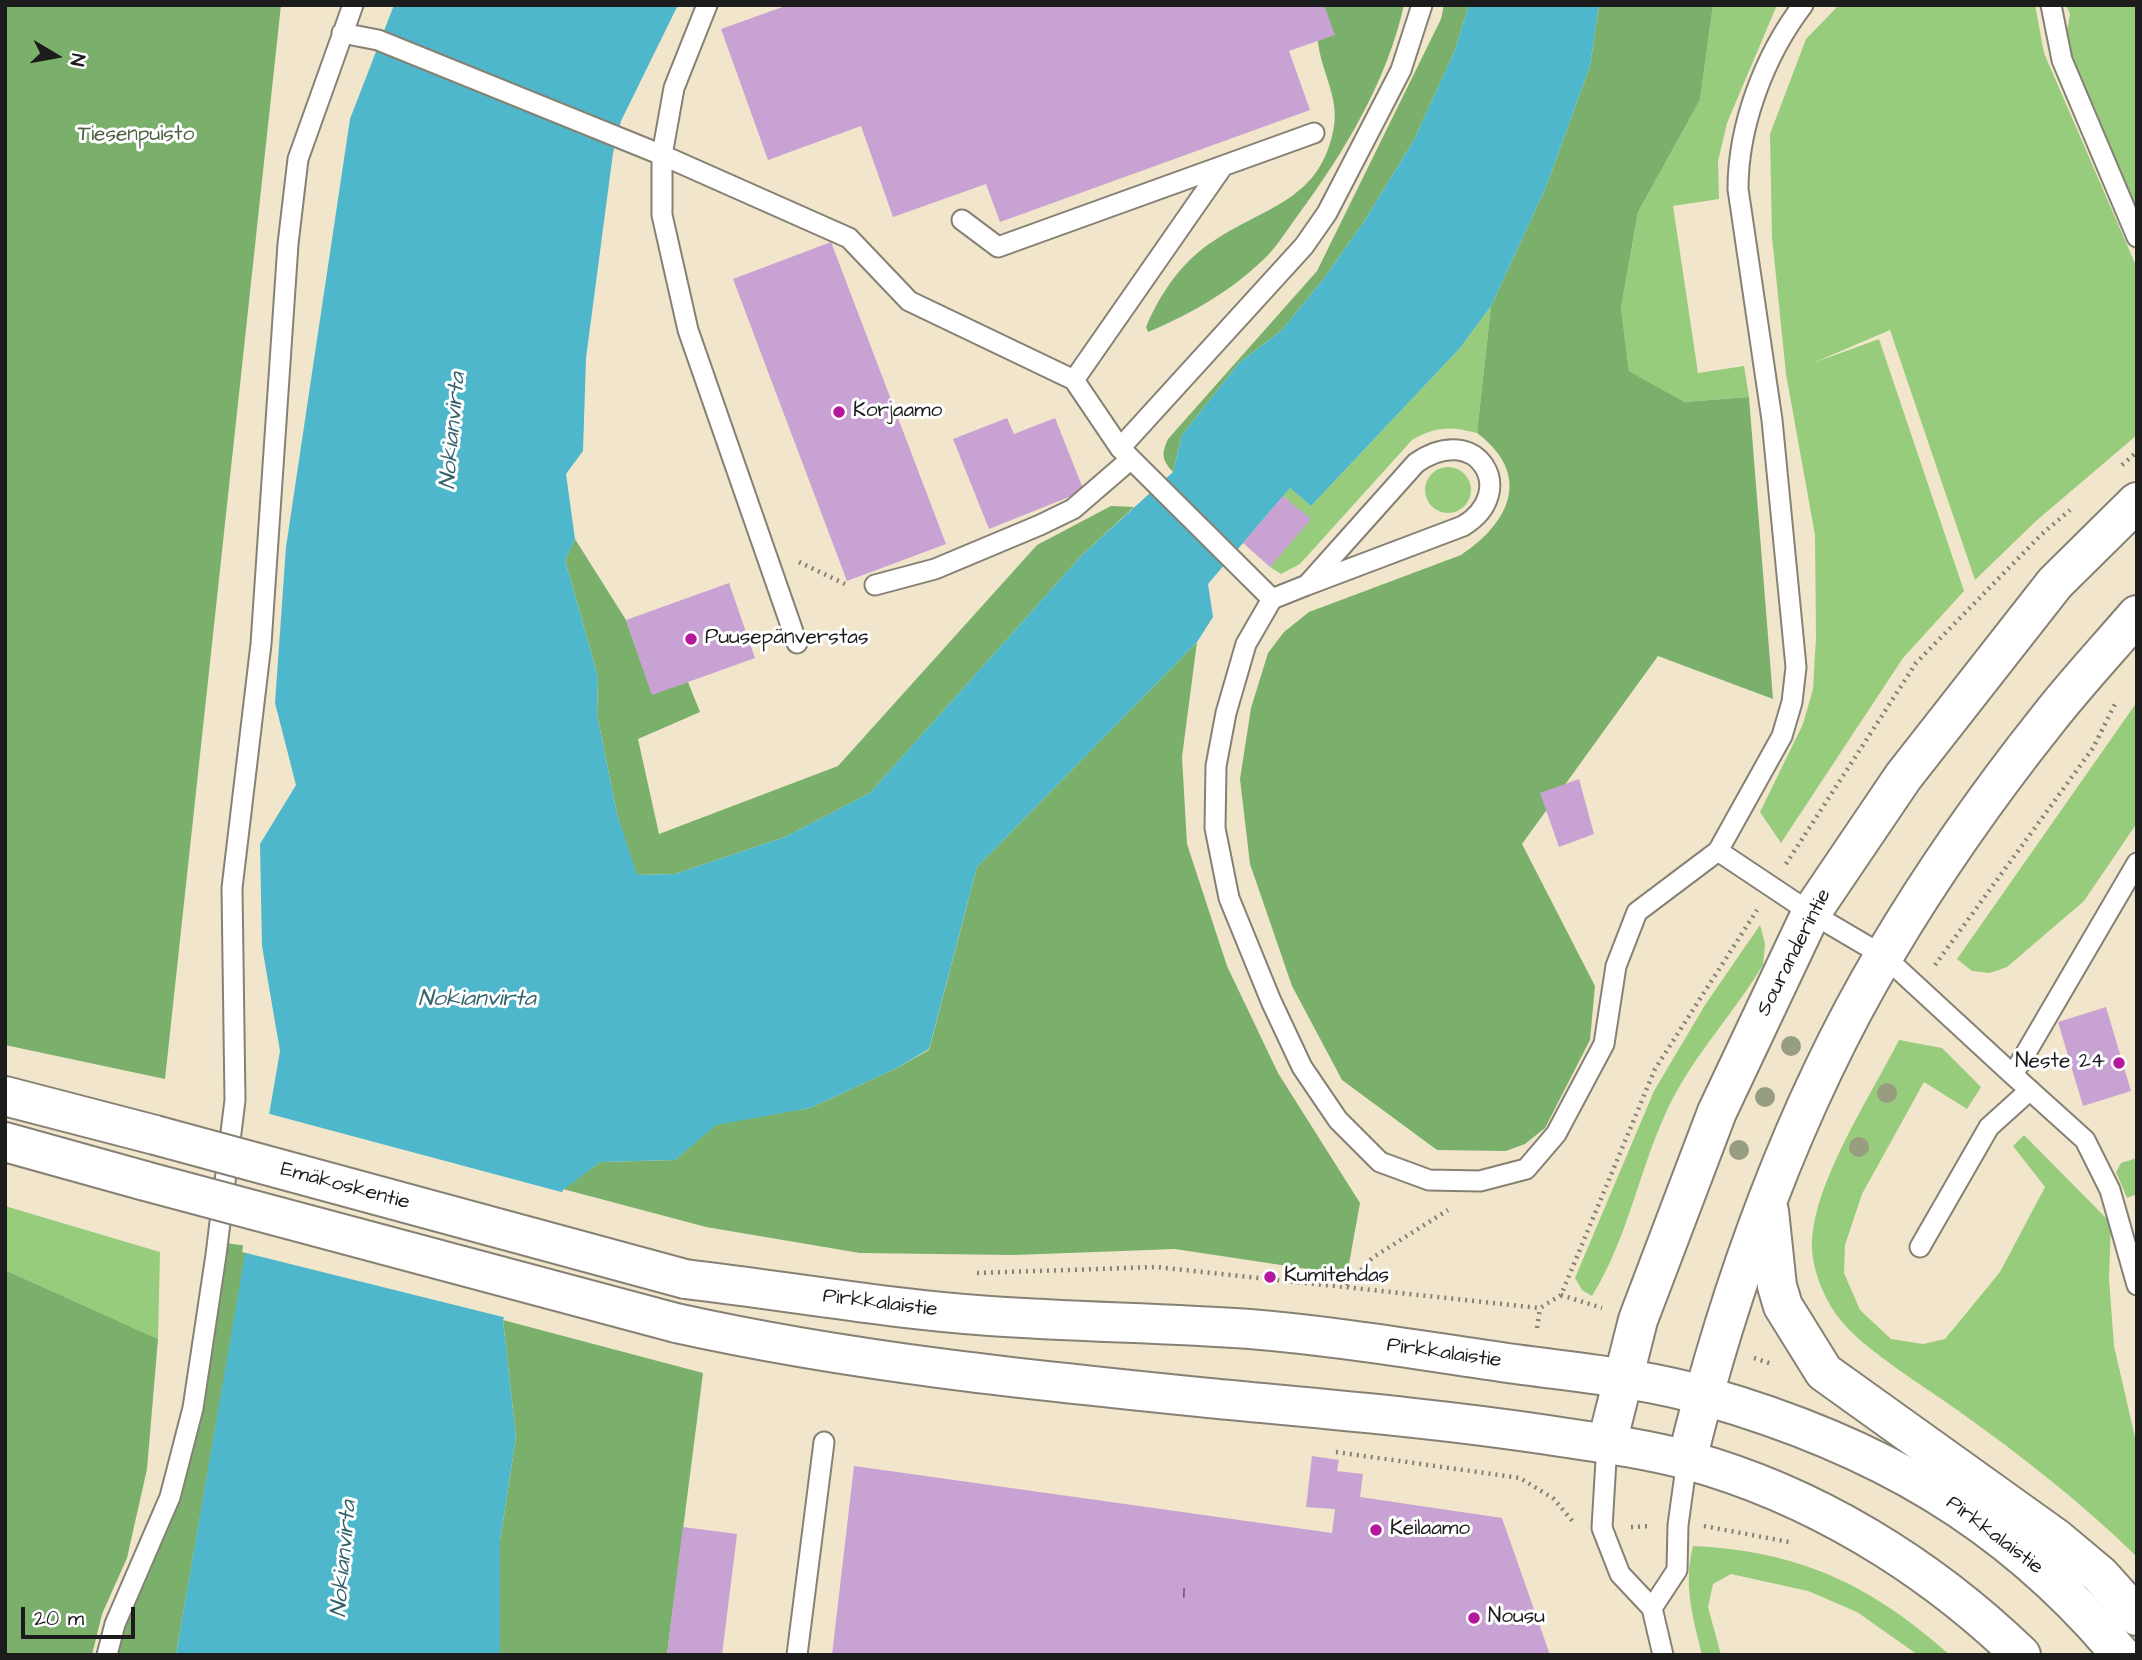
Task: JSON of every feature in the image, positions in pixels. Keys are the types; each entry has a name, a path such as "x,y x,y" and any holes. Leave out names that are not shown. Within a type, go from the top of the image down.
{"main road":[{"name":"Souranderintie","path":"1607,1443 1621,1378 1638,1320 1717,1112 1811,913 1903,777 2046,594 2137,502"},
{"path":"1687,1460 1703,1395 1767,1198 1793,1138 1884,956 1932,881 2048,719 2137,615"},
{"name":"Emäkoskentie","path":"5,1096 685,1279"},
{"path":"5,1142 676,1323 761,1342 894,1363 1069,1383 1384,1413 1607,1443 1687,1460 1806,1504 1875,1542 1983,1619 2021,1655"},
{"path":"1767,1198 1777,1286 1783,1306 1824,1372 2057,1539 2099,1575 2137,1616"},
{"name":"Pirkkalaistie","path":"685,1279 991,1317 1256,1330 1621,1378 1703,1395 1864,1452 1921,1484 2021,1552 2090,1617 2121,1655"}],"lane":[{"path":"107,1655 115,1624 170,1497 192,1408 216,1255 235,1100 232,888 261,644 288,244 298,159 353,5"},
{"path":"707,5 674,88 662,155 662,215 688,330 797,643"},
{"path":"875,585 935,569 1073,509 1125,454 1304,246 1327,213 1401,70 1422,5"},
{"path":"1307,585 1416,463 1433,451 1450,447 1469,452 1482,463 1489,479 1488,498 1479,517 1463,527 1272,599 1246,644 1226,713 1216,766 1214,828 1229,898 1302,1067 1338,1120 1380,1162 1429,1180 1480,1181 1526,1169 1556,1134 1604,1044 1616,966 1637,912 1718,851 1782,736 1792,702 1796,667 1772,420 1738,189 1738,156 1755,98 1783,31 1803,5"},
{"path":"2051,5 2062,60 2137,237"},
{"path":"342,33 378,40 662,155 849,238 909,301 1074,380 1125,454 1272,599"},
{"path":"962,220 998,247 1314,133"},
{"path":"1074,380 1223,166"},
{"path":"1718,851 1811,913 1884,956 2085,1140 2110,1190 2137,1285"},
{"path":"2013,1074 2137,863"},
{"path":"1920,1247 1989,1127 2030,1090"},
{"path":"797,1655 824,1442"},
{"path":"1607,1443 1602,1528 1620,1574 1652,1608 1663,1655"},
{"path":"1652,1608 1677,1570 1678,1525 1687,1460"}],"path":[{"path":"766,560 793,560 818,569 836,582 861,589 875,585"},
{"path":"1346,1287 1372,1258 1441,1217 1480,1181"},
{"path":"964,1274 1156,1267 1539,1308 1561,1295"},
{"path":"1330,1451 1520,1478 1555,1499 1571,1523 1602,1528 1703,1526 1798,1544"}],"green space":[{"name":"Tiesenpuisto","path":"5,5 281,5 165,1079 5,1045"},
{"path":"1324,5 1404,5 1387,61 1362,115 1332,167 1269,254 1213,299 1148,332 1146,327 1158,302 1192,258 1234,228 1289,198 1305,186 1318,170 1328,151 1335,115 1318,42"},
{"path":"1444,5 1469,5 1455,50 1414,140 1365,220 1325,277 1282,330 1239,363 1182,435 1173,472 1164,457 1168,439 1317,271 1441,19"},
{"path":"1599,5 1713,5 1700,100 1638,212 1621,308 1629,371 1685,402 1749,397 1773,699 1658,656 1522,844 1595,986 1590,1040 1545,1128 1525,1144 1506,1151 1437,1150 1342,1080 1292,986 1250,864 1240,779 1251,708 1268,653 1284,632 1309,612 1461,555 1492,528 1503,513 1509,481 1505,465 1494,449 1477,433 1491,306 1546,187 1590,66"},
{"path":"1713,5 1777,5 1727,123 1718,161 1719,199 1673,206 1698,373 1744,366 1749,397 1685,402 1629,371 1621,308 1638,212 1700,100"},
{"path":"1839,5 2035,5 2044,53 2137,268 2137,435 2036,521 1975,580 1890,330 1813,363 1879,339 1964,591 1903,658 1781,843 1760,812 1803,724 1813,689 1816,637 1815,535 1786,374 1772,237 1770,134 1806,39"},
{"path":"2066,5 2137,5 2137,229 2062,60 2070,14"},
{"path":"1491,306 1477,433 1444,429 1412,440 1300,564 1281,574 1270,567 1310,519 1283,496 1290,488 1311,506 1460,348"},
{"path":"1448,467 1464,474 1471,490 1464,506 1448,513 1432,506 1425,490 1432,474"},
{"path":"1111,506 1134,507 1082,555 870,793 785,837 675,874 636,875 617,814 597,715 598,677 565,560 575,539 626,620 652,694 688,682 700,712 638,739 659,834 838,766 1037,545"},
{"path":"1197,642 1182,757 1187,844 1227,966 1278,1073 1360,1203 1347,1275 1175,1249 1014,1255 860,1253 706,1227 563,1189 600,1162 675,1160 716,1124 810,1108 897,1068 929,1050 977,867"},
{"path":"2137,702 2137,823 2084,901 2007,967 1990,973 1972,971 1957,959"},
{"path":"1760,925 1765,944 1763,965 1673,1098 1652,1147 1616,1248 1592,1296 1582,1290 1575,1278 1654,1091 1705,1005"},
{"path":"1899,1040 1942,1048 1981,1087 1967,1109 1924,1082 1862,1194 1845,1245 1844,1273 1860,1310 1891,1339 1923,1344 1945,1339 2000,1272 2045,1187 2013,1146 2024,1135 2111,1223 2109,1278 2114,1346 2137,1446 2137,1557 2029,1463 1863,1342 1839,1318 1825,1294 1817,1276 1812,1249 1814,1225 1821,1198 1844,1142"},
{"path":"2137,1158 2137,1194 2127,1198 2116,1172 2121,1163"},
{"path":"5,1206 160,1252 158,1339 5,1270"},
{"path":"226,1243 247,1246 176,1655 117,1655 129,1615 178,1501 197,1437 209,1373"},
{"path":"5,1270 158,1339 147,1469 127,1558 102,1614 92,1655 5,1655"},
{"path":"503,1320 703,1373 667,1655 500,1655 500,1541 516,1437"},
{"path":"1693,1546 1767,1555 1831,1576 1891,1609 1950,1655 1918,1655 1857,1612 1808,1591 1731,1574 1713,1584 1708,1607 1721,1655 1702,1655 1689,1588"}],"water":[{"name":"Nokianvirta","path":"394,5 678,5 621,121 613,153 586,358 583,451 566,474 575,539 565,560 598,677 597,715 617,814 637,875 675,874 785,837 870,793 1082,555 1173,472 1182,435 1239,363 1282,330 1325,277 1365,220 1414,140 1455,50 1469,5 1599,5 1590,66 1546,187 1491,306 1460,348 1311,506 1290,488 1208,584 1213,617 1197,642 977,867 929,1049 897,1068 810,1108 716,1125 675,1160 600,1162 563,1190 503,1320 516,1437 500,1541 500,1655 176,1655 280,1051 262,946 260,844 296,785 275,703 286,547 350,119"}],"pier":[{"path":"266,1113 565,1193 507,1318 242,1252"}],"building":[{"path":"788,5 1324,5 1335,35 1289,51 1310,110 1000,222 986,184 893,217 861,126 768,160 721,29"},
{"name":"Korjaamo","path":"831,242 946,544 847,581 733,279"},
{"path":"1007,418 1014,434 1055,418 1084,491 989,529 953,439"},
{"path":"1283,496 1311,519 1270,567 1243,543"},
{"name":"Puusepänverstas","path":"729,583 755,658 652,695 626,620"},
{"path":"1579,779 1594,834 1559,847 1540,793"},
{"path":"2106,1007 2131,1091 2083,1106 2058,1022"},
{"path":"1312,1456 1339,1460 1337,1471 1363,1474 1360,1497 1502,1518 1550,1655 832,1655 854,1466 1332,1533 1335,1509 1306,1507"},
{"path":"683,1527 737,1534 722,1655 667,1655"}],"place":[{"name":"Korjaamo","path":"839,412"},
{"name":"Puusepänverstas","path":"691,639"},
{"name":"Neste 24","path":"2119,1063"},
{"name":"Kumitehdas","path":"1270,1277"},
{"name":"Keilaamo","path":"1376,1530"},
{"name":"Nousu","path":"1474,1618"}]}
